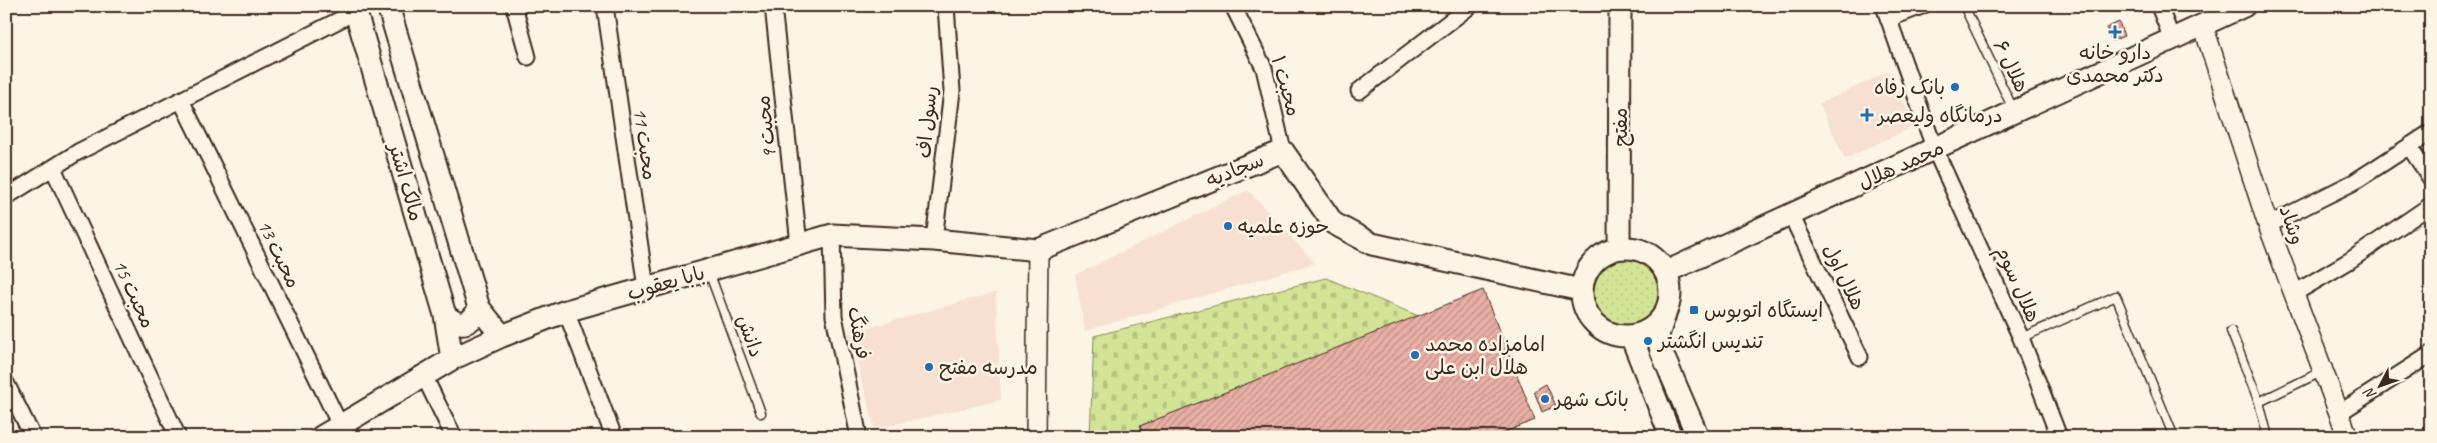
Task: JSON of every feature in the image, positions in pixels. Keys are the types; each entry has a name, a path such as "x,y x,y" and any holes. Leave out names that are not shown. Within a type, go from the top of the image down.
{"main road":[{"name":"مالک اشتر","path":"388,6 479,308 502,336"},
{"name":"مفتح","path":"1619,248 1620,6"},
{"name":"محمد هلال","path":"1666,272 1936,150 2244,6"},
{"name":"مالک اشتر","path":"355,9 445,315 452,359"},
{"name":"سجادیه","path":"1038,250 1283,151 1333,223 1372,244 1582,290"},
{"name":"بابا یعقوب","path":"321,437 452,359 502,336 566,312 832,235 934,240 1038,250"},
{"path":"1665,313 1656,324 1644,332 1631,336 1617,335 1602,329 1591,319 1584,306 1582,290 1584,275 1592,262 1604,253 1619,248 1633,248 1646,252 1658,261 1666,272 1670,286 1670,300 1658,335 1661,351 1698,437"},
{"path":"445,315 453,322 463,324 473,320 479,308"},
{"path":"1631,336 1671,437"}],"street":[{"path":"514,6 528,57"},
{"name":"محبت 11","path":"605,6 646,288"},
{"name":"محبت 9","path":"773,6 800,244"},
{"name":"رسول اف","path":"934,240 952,91 946,6"},
{"name":"محبت ۱","path":"1233,6 1264,68 1283,151"},
{"path":"1359,91 1470,6"},
{"path":"1886,13 1922,6"},
{"path":"2159,6 2172,39"},
{"path":"6,197 78,152 355,9"},
{"name":"هلال سوم","path":"1886,13 1936,150 2021,338 2059,437"},
{"name":"وشاد","path":"2203,25 2268,225 2348,437"},
{"name":"محبت 13","path":"181,100 340,425"},
{"path":"2268,225 2354,182 2431,132"},
{"path":"2409,146 2431,179"},
{"name":"محبت 15","path":"53,168 178,437"},
{"path":"2293,294 2349,261 2431,205"},
{"name":"هلال اول","path":"1791,215 1860,357"},
{"name":"فرهنگ","path":"832,235 834,316 859,437"},
{"path":"1036,437 1038,250"},
{"path":"566,312 614,437"},
{"path":"2339,413 2429,355"},
{"path":"424,376 454,437"},
{"path":"6,383 33,437"}],"lane":[{"name":"هلال ۶","path":"1964,6 2015,112"},
{"name":"دانش","path":"708,271 761,413"},
{"path":"2021,338 2116,296 2174,437"},
{"path":"2231,331 2259,402 2267,432 2260,437"},
{"path":"2259,402 2323,371"}],"shaded area":[{"name":"درمانگاه ولیعصر","path":"1889,71 1915,126 1845,159 1819,104"},
{"name":"حوزه علمیه","path":"1248,190 1315,263 1085,331 1075,275"},
{"name":"مدرسه مفتح","path":"996,292 1001,400 875,429 849,333"}],"green space":[{"path":"1632,254 1652,264 1660,277 1662,291 1660,305 1652,318 1639,326 1618,328 1598,318 1590,305 1588,284 1598,264 1611,256"},
{"path":"1326,278 1421,317 1140,426 1143,437 1090,437 1094,336"}],"building":[{"name":"دارو خانه دکتر محمدی","path":"2119,22 2124,36 2112,41 2106,28"},
{"name":"امامزاده محمد هلال ابن علی","path":"1483,290 1535,420 1493,437 1144,437 1140,426"},
{"name":"بانک شهر","path":"1546,384 1556,406 1542,412 1534,391"}],"place":[{"name":"دارو خانه دکتر محمدی","path":"2115,32"},
{"name":"بانک رفاه","path":"1955,87"},
{"name":"درمانگاه ولیعصر","path":"1867,115"},
{"name":"حوزه علمیه","path":"1228,226"},
{"name":"ایستگاه اتوبوس","path":"1694,310"},
{"name":"تندیس انگشتر","path":"1648,341"},
{"name":"امامزاده محمد هلال ابن علی","path":"1415,355"},
{"name":"مدرسه مفتح","path":"929,367"},
{"name":"بانک شهر","path":"1545,399"}]}
